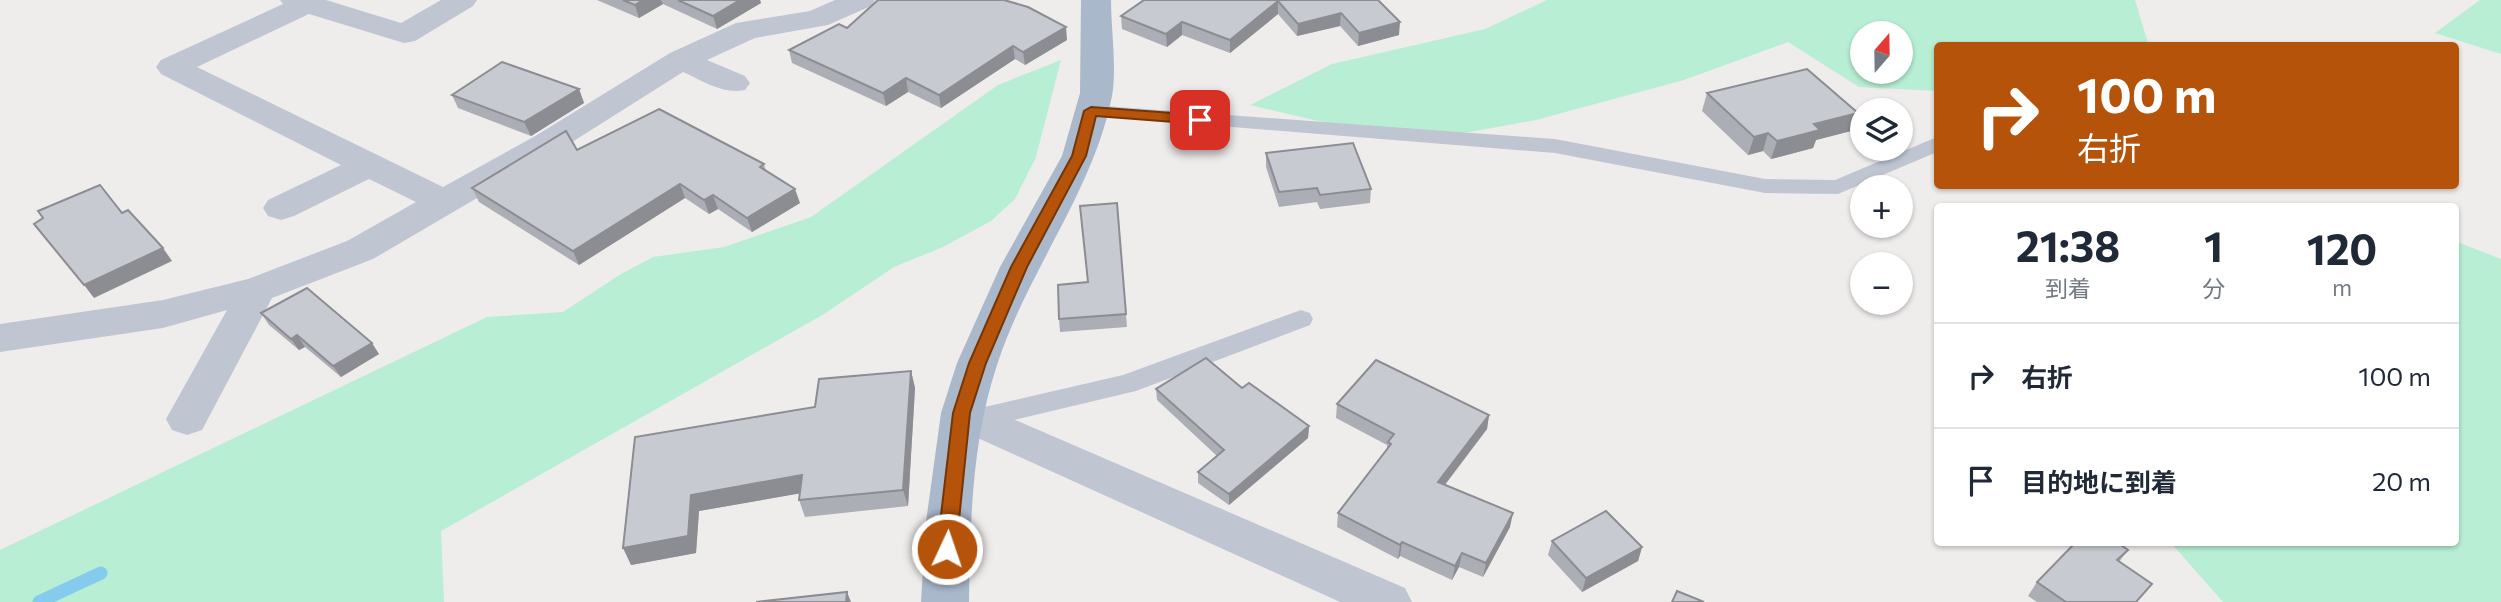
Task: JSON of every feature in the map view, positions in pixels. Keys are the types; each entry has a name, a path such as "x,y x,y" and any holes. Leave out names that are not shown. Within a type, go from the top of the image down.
{"main road":[{"path":"945,602 948,522 977,363 1019,267 1079,156 1096,93 1096,0"}],"street":[{"path":"444,202 172,67 301,2 404,34 462,0"},
{"path":"0,338 163,314 258,289 360,250 549,142 681,60 747,30 817,19 860,0"},
{"path":"681,60 734,83"},
{"path":"281,208 369,165"},
{"path":"187,419 258,289"},
{"path":"969,416 1388,602"}],"lane":[{"path":"1091,111 1555,146 1765,186 1838,187 1934,145"},
{"path":"969,416 1128,384 1301,319"}],"green space":[{"path":"1547,0 2135,0 2148,42 1934,42 1934,91 1859,87 1854,84 1913,84 1913,21 1850,21 1850,81 1788,42 1684,80 1536,120 1470,132 1387,137 1250,105 1332,64 1485,29"},
{"path":"2480,0 2501,0 2501,54 2435,33"},
{"path":"1061,60 1036,157 1015,199 991,221 943,247 894,267 824,314 441,531 444,602 0,602 0,550 487,317 563,312 621,274 653,257 724,247 811,217 998,85"},
{"path":"2459,243 2501,259 2501,602 2223,602 2174,546 2459,546"}],"building":[{"path":"623,0 643,0 635,5"},
{"path":"678,0 740,0 713,16"},
{"path":"878,0 1004,0 1028,7 1066,27 1023,52 1013,46 939,95 906,78 883,93 789,50 839,24 847,28"},
{"path":"1144,0 1378,0 1400,22 1359,33 1341,13 1298,24 1278,1 1230,40 1182,22 1166,34 1121,16"},
{"path":"502,62 579,89 524,122 452,95"},
{"path":"1807,69 1850,106 1850,115 1814,124 1820,130 1777,141 1768,133 1754,137 1707,93"},
{"path":"659,109 764,164 760,167 795,189 747,218 713,195 704,200 680,184 573,251 472,188 566,131 577,150"},
{"path":"1353,143 1371,189 1320,195 1317,188 1279,192 1266,153"},
{"path":"100,185 122,213 128,210 163,248 84,285 34,224 43,218 38,211"},
{"path":"1117,203 1126,314 1059,319 1058,285 1088,282 1080,206"},
{"path":"307,288 372,343 333,366 297,335 291,339 261,313"},
{"path":"1206,358 1242,388 1249,383 1309,426 1229,494 1198,472 1224,450 1156,389"},
{"path":"1376,360 1489,415 1438,482 1513,513 1486,563 1462,553 1455,566 1402,542 1400,545 1338,513 1391,444 1388,442 1394,434 1337,404"},
{"path":"911,371 903,490 799,500 802,475 691,495 688,536 623,548 635,437 815,407 819,379"},
{"path":"1606,511 1642,547 1586,578 1552,541"},
{"path":"2072,546 2122,546 2128,550 2117,560 2152,584 2136,602 2066,602 2037,582"},
{"path":"1677,591 1704,602 1672,602"},
{"path":"847,592 846,602 756,602"}],"waterway":[{"path":"39,602 101,573"}],"route":[{"path":"947,549 962,413 977,363 1019,267 1079,156 1091,111 1200,120"}]}
